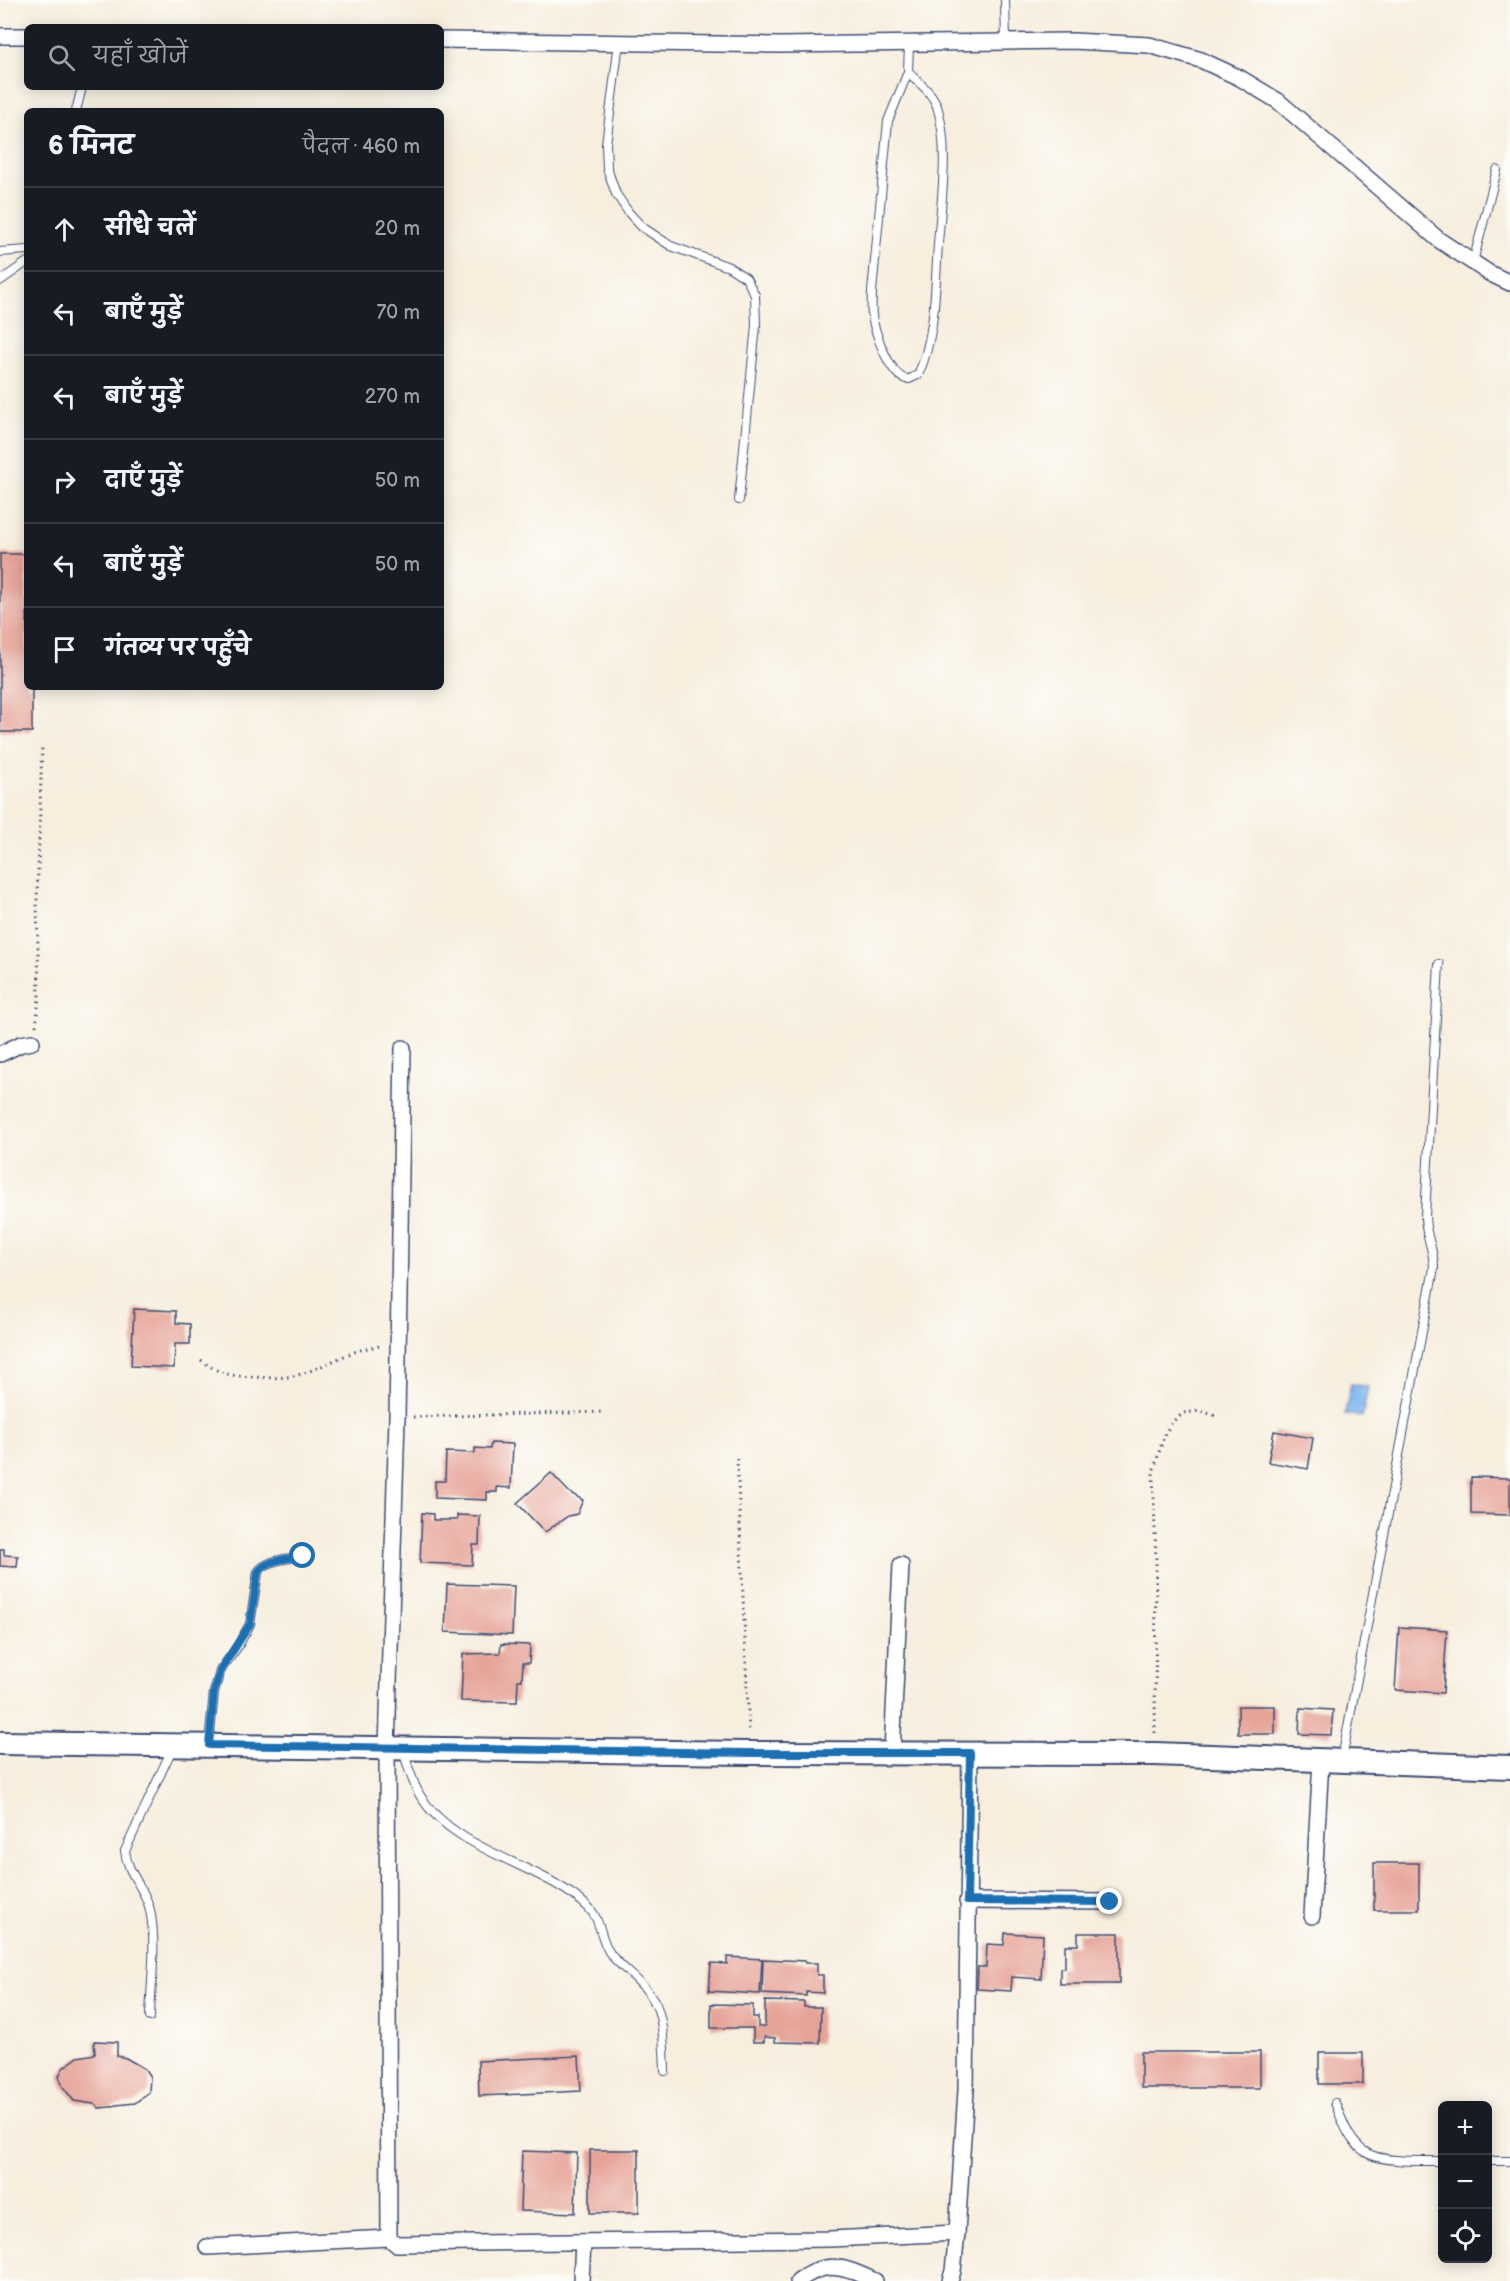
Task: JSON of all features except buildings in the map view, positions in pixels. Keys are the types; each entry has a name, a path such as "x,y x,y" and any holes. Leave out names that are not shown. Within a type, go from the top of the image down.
{"street":[{"path":"0,36 24,36"},
{"path":"444,40 780,45 1111,42 1149,45 1201,60 1240,78 1278,101 1439,240 1489,273 1510,283"},
{"path":"0,1054 21,1044 32,1042"},
{"path":"389,2238 397,1348 403,1048"},
{"path":"892,1753 901,1565"},
{"path":"0,1743 749,1753 1155,1754 1510,1767"},
{"path":"950,2281 957,2233 966,2090 970,1753"},
{"path":"1312,1916 1331,1760"},
{"path":"967,1901 1110,1902"},
{"path":"207,2247 389,2238 396,2244 830,2239 957,2233"},
{"path":"581,2281 582,2242"},
{"path":"798,2281 818,2268 828,2267 855,2272 875,2281"}],"lane":[{"path":"1005,0 1006,42"},
{"path":"619,42 606,144 607,168 616,194 642,227 671,246 729,267 746,278 755,295 756,325 738,500"},
{"path":"908,72 933,96 938,108 942,132 943,169 933,306 925,359 918,375 909,379 901,377 892,368 882,349 872,315 872,292 888,121 908,72 909,44"},
{"path":"77,108 81,90"},
{"path":"1473,262 1497,170"},
{"path":"0,252 24,250"},
{"path":"0,281 24,264"},
{"path":"1331,1760 1434,1268 1433,1248 1425,1227 1425,1216 1439,964"},
{"path":"209,1745 214,1692 220,1671 250,1624 258,1572 262,1566 270,1563 303,1556"},
{"path":"150,2017 152,1930 150,1911 147,1899 127,1864 125,1851 174,1745"},
{"path":"395,1749 420,1796 431,1811 445,1823 463,1836 544,1878 594,1913 610,1954 643,1986 658,2007 665,2070"},
{"path":"1335,2103 1349,2134 1364,2152 1376,2157 1438,2161"},
{"path":"1492,2161 1510,2161"}],"path":[{"path":"32,1042 39,998 37,902 42,746"},
{"path":"201,1360 215,1371 234,1376 281,1378 306,1373 364,1348 380,1346 397,1348"},
{"path":"1155,1754 1156,1560 1153,1472 1165,1433 1173,1421 1184,1413 1199,1411 1218,1416"},
{"path":"397,1418 604,1412"},
{"path":"737,1458 749,1753"}],"water":[{"path":"1351,1384 1368,1387 1362,1417 1345,1414"}],"route":[{"path":"303,1556 270,1563 262,1566 258,1572 250,1624 220,1671 214,1692 209,1745 749,1753 970,1753 967,1901 1110,1902"}]}
